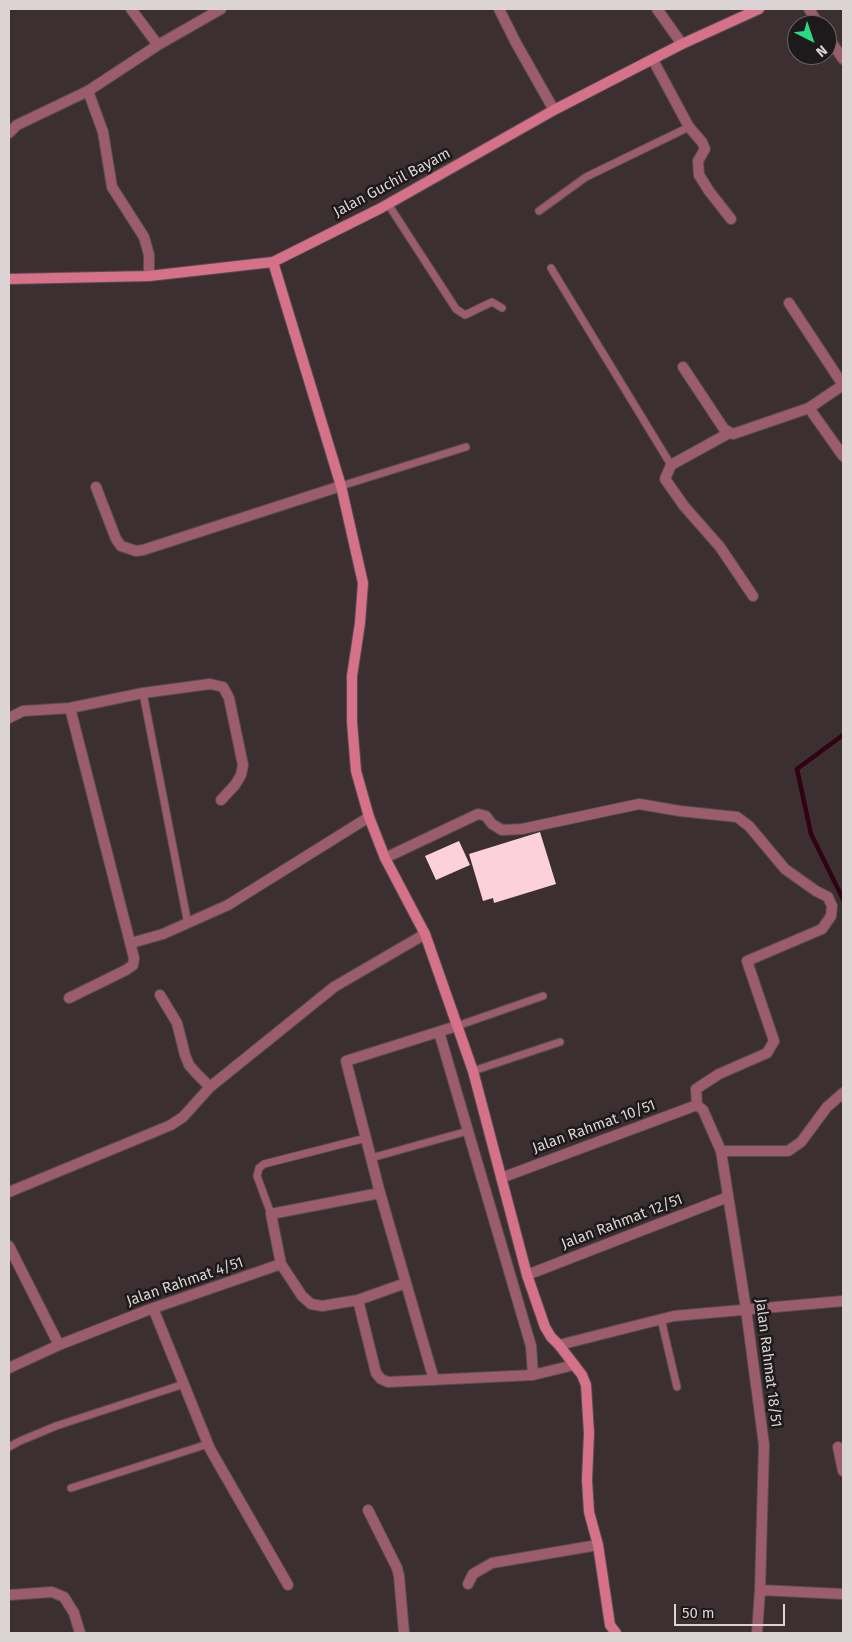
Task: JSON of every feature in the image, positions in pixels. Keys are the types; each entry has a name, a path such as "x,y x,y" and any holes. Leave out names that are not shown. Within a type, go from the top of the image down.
{"street":[{"path":"9,132 17,125 88,91 158,45 221,9"},
{"path":"499,9 554,110"},
{"path":"657,9 682,44"},
{"name":"Jalan Guchil Bayam","path":"9,279 149,276 273,262 388,204 554,110 682,44 759,9"},
{"path":"135,11 158,45"},
{"path":"652,60 689,127 702,142 704,149 698,161 699,175 731,219"},
{"path":"88,91 103,132 112,187 144,237 149,255 149,276"},
{"path":"273,262 341,486 362,583 360,623 352,676 352,722 356,771 369,817 385,858 425,934 457,1026 472,1071 527,1274 545,1327 582,1375 586,1385 589,1433 587,1480 589,1512 598,1545 610,1625 616,1633"},
{"path":"753,596 720,546 684,506 665,479 671,465 729,433 736,433 809,408 843,385 789,303"},
{"path":"683,368 724,429 729,433"},
{"path":"809,408 843,456"},
{"path":"96,486 116,539 121,546 136,551 341,486"},
{"path":"9,718 23,711 70,708 143,693 210,684 223,687 228,698 243,765 241,775 235,785 221,800"},
{"path":"70,708 134,958 133,965 126,970 70,998"},
{"path":"385,858 478,814 486,816 492,824 502,830 522,830 639,804 680,811 737,817 749,826 785,869 816,891 828,897 832,906 832,916 822,929 747,961 774,1041 767,1053 719,1074 696,1089 697,1105"},
{"path":"131,942 162,934 228,905 369,817"},
{"path":"9,1192 171,1125 182,1117 210,1087 334,987 425,934"},
{"path":"160,995 177,1023 185,1055 190,1065 210,1087"},
{"path":"434,1380 380,1192 346,1061 457,1026"},
{"path":"439,1032 531,1346 532,1375"},
{"path":"721,1151 788,1151 801,1142 827,1107 843,1093"},
{"name":"Jalan Rahmat 18/51","path":"697,1105 703,1110 721,1151 746,1309 764,1445 757,1633"},
{"name":"Jalan Rahmat 10/51","path":"501,1178 697,1105"},
{"path":"380,1192 271,1214 281,1264 302,1296 311,1304 322,1306 358,1300 406,1284"},
{"name":"Jalan Rahmat 12/51","path":"527,1274 728,1197"},
{"path":"9,1246 59,1345"},
{"name":"Jalan Rahmat 4/51","path":"9,1368 59,1345 152,1308 281,1264"},
{"path":"358,1300 376,1374 388,1382 532,1375 574,1366"},
{"path":"559,1345 674,1316 843,1301"},
{"path":"152,1308 208,1444 288,1584"},
{"path":"838,1447 843,1471"},
{"path":"368,1510 399,1576 404,1633"},
{"path":"468,1584 473,1574 492,1563 598,1545"},
{"path":"760,1590 843,1594"},
{"path":"9,1595 52,1592 64,1597 74,1613 80,1633"}],"lane":[{"path":"539,210 586,176 689,127"},
{"path":"388,204 456,309 465,315 492,302 502,308"},
{"path":"551,268 671,465"},
{"path":"341,486 466,446"},
{"path":"143,693 188,924"},
{"path":"457,1026 543,996"},
{"path":"472,1071 560,1042"},
{"path":"371,1158 468,1131"},
{"path":"271,1214 258,1176 259,1168 264,1164 366,1138"},
{"path":"661,1319 677,1387"},
{"path":"9,1447 56,1426 184,1384"},
{"path":"71,1488 208,1444"}],"building":[{"path":"540,832 556,884 494,903 493,898 483,901 469,854"},
{"path":"459,841 470,865 436,880 425,856"}],"waterway":[{"path":"843,735 797,769 811,834 843,899"}]}
